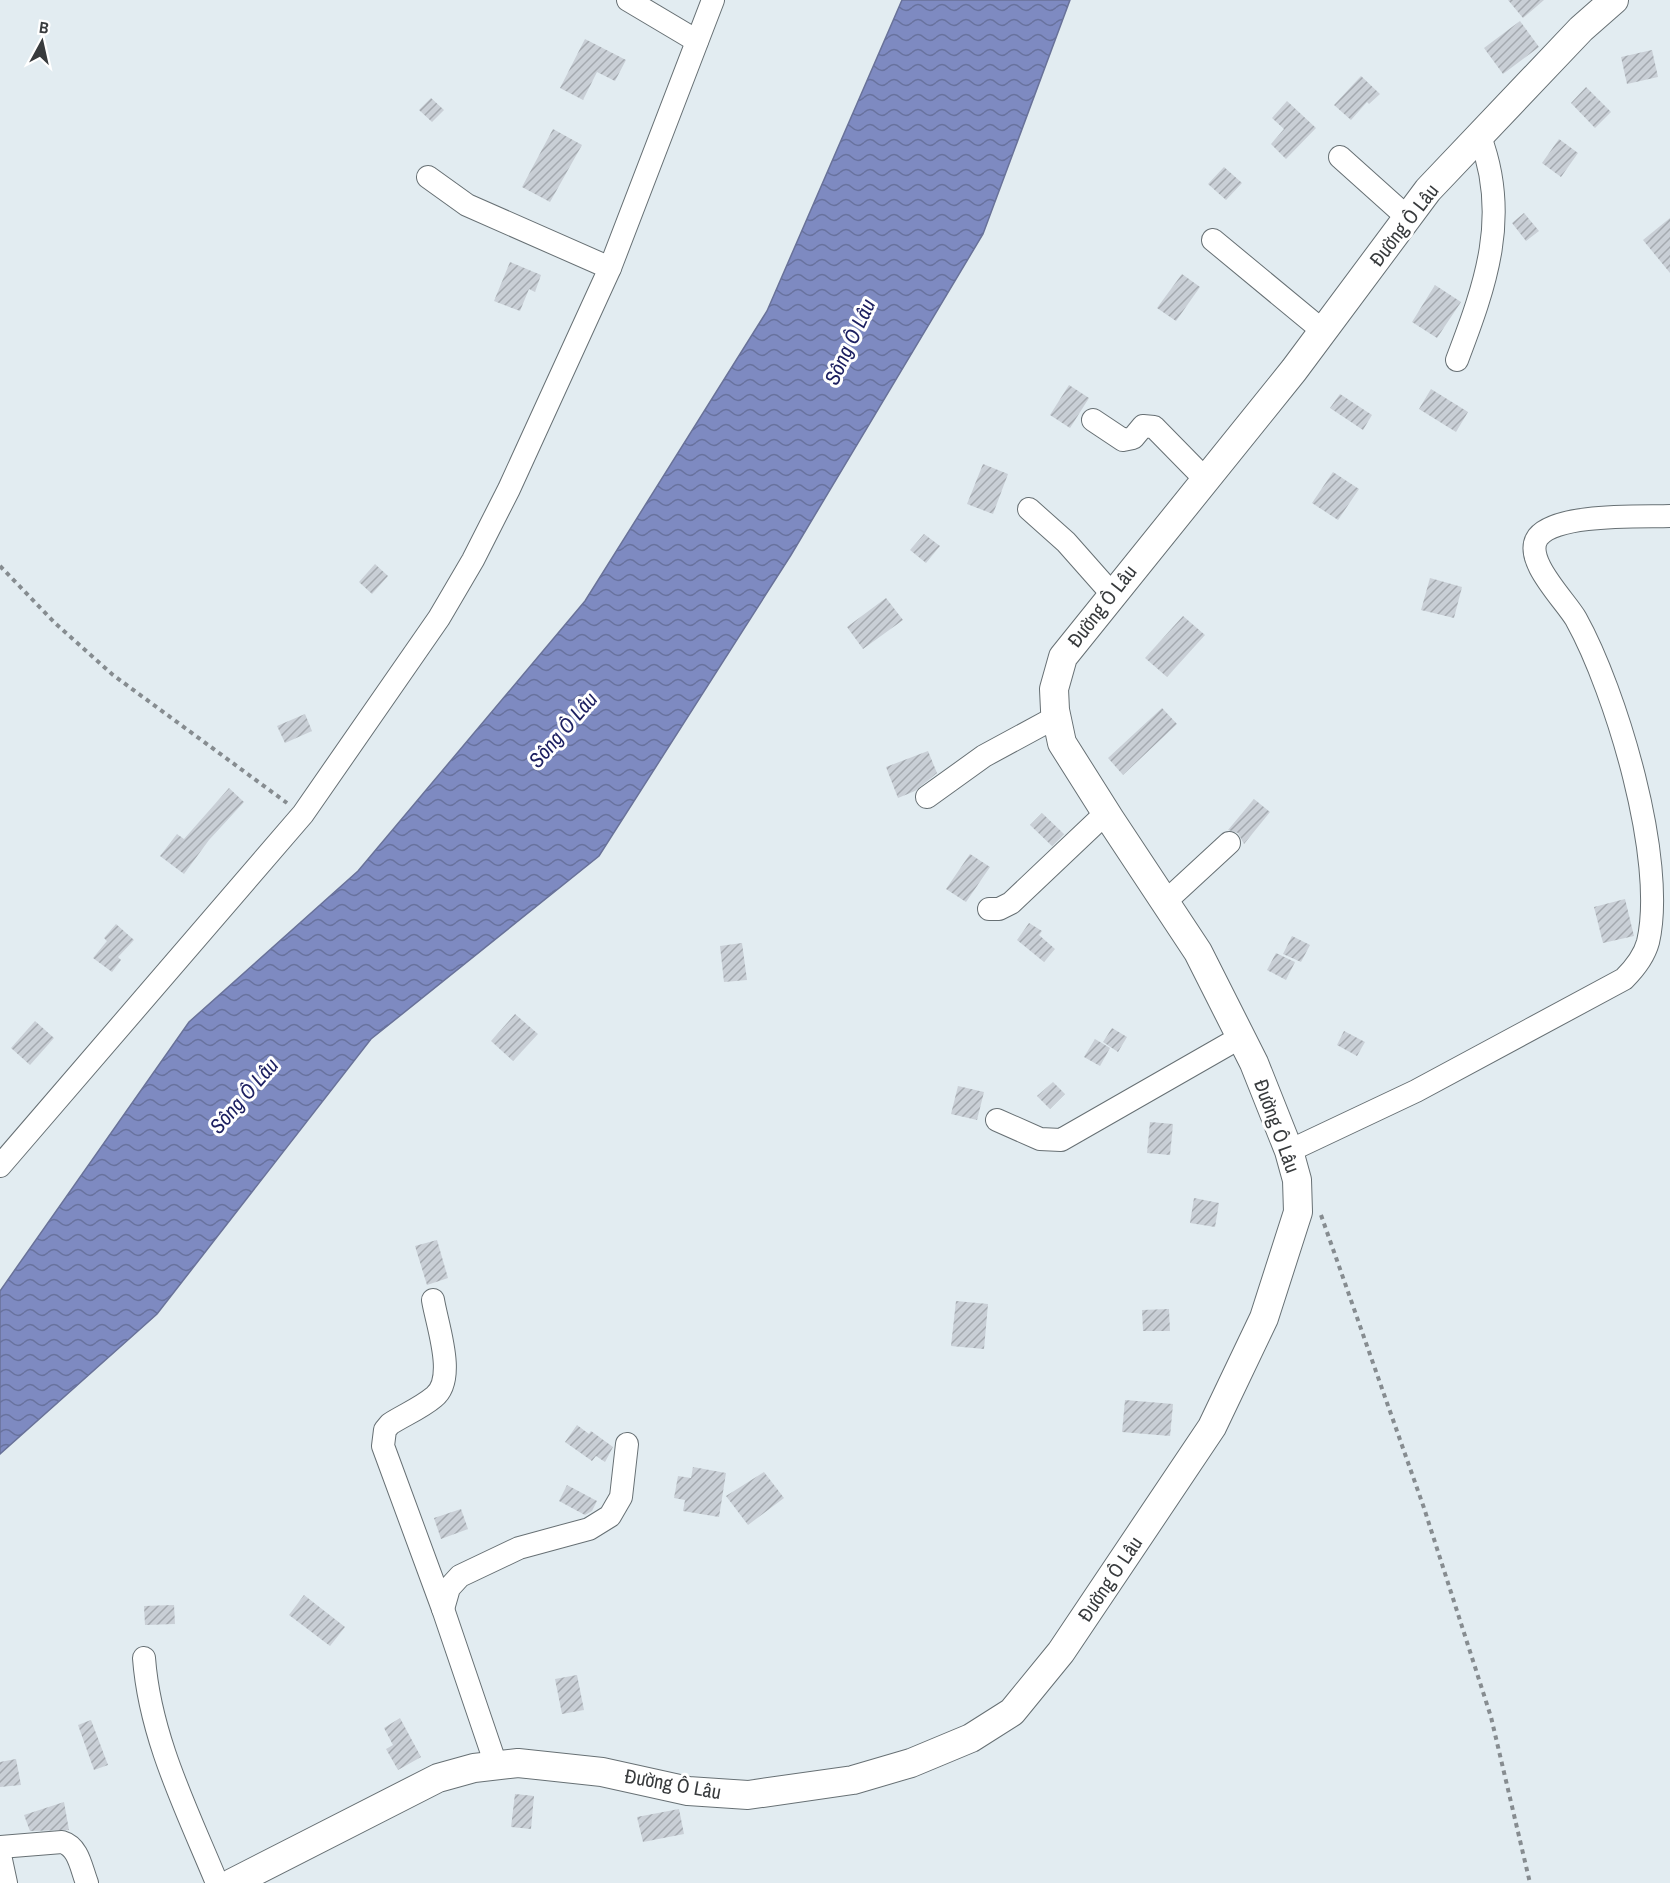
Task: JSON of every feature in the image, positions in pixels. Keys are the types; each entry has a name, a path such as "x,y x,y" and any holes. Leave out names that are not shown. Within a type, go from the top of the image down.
{"main road":[{"name":"Đường Ô Lâu","path":"232,1883 438,1778 474,1768 518,1763 602,1772 688,1791 748,1796 853,1780 911,1763 971,1738 1012,1712 1061,1652 1212,1427 1264,1318 1298,1212 1297,1186 1289,1151 1241,1037 1198,952 1062,742 1056,717 1054,689 1062,657 1323,331 1428,190 1581,29 1614,0"}],"street":[{"path":"628,0 697,41"},
{"path":"0,1166 303,814 409,665 473,560 509,489 610,268 714,0"},
{"path":"1457,360 1485,275 1496,205 1490,167 1480,137"},
{"path":"1340,157 1408,218"},
{"path":"428,177 467,205 610,268"},
{"path":"1213,240 1323,331"},
{"path":"1093,420 1123,440 1133,438 1143,426 1154,427 1205,479"},
{"path":"1029,509 1066,542 1112,594"},
{"path":"1289,1151 1416,1090 1624,979 1639,964 1648,943 1652,885 1648,838 1632,772 1594,653 1574,616 1536,562 1533,548 1538,537 1548,529 1567,522 1670,516"},
{"path":"927,796 984,756 1056,717"},
{"path":"989,909 999,909 1011,903 1106,813"},
{"path":"1165,902 1229,843"},
{"path":"997,1120 1040,1139 1061,1140 1241,1037"},
{"path":"433,1300 446,1367 444,1384 435,1397 390,1424 385,1430 383,1446 443,1609 496,1765"},
{"path":"443,1609 448,1588 460,1576 510,1552 589,1529 610,1516 621,1497 627,1444"},
{"path":"144,1658 155,1729 217,1883"},
{"path":"0,1846 62,1842 68,1844 76,1853 87,1883"},
{"path":"0,1855 6,1883"}],"path":[{"path":"0,566 55,623 113,675 303,814"},
{"path":"1297,1186 1309,1191 1313,1197 1335,1249 1424,1508 1491,1717 1530,1883"}],"water":[{"name":"Sông Ô Lâu","path":"902,0 1070,0 983,234 791,555 599,856 371,1039 157,1314 0,1454 0,1291 189,1022 358,871 585,601 767,311"}],"building":[{"path":"1508,0 1544,0 1523,18"},
{"path":"1520,21 1539,47 1503,74 1484,48"},
{"path":"585,39 626,60 615,81 597,72 583,100 560,88"},
{"path":"1652,50 1658,77 1627,84 1621,57"},
{"path":"1361,76 1380,94 1369,104 1367,102 1351,120 1334,105"},
{"path":"1586,87 1611,112 1595,128 1571,103"},
{"path":"431,98 444,110 432,122 419,110"},
{"path":"1287,101 1316,128 1286,159 1271,144 1284,129 1272,118"},
{"path":"553,129 582,145 550,202 522,187"},
{"path":"1559,139 1578,153 1561,177 1542,163"},
{"path":"1224,167 1242,183 1226,200 1208,184"},
{"path":"1524,213 1539,231 1526,241 1512,223"},
{"path":"1670,218 1670,273 1643,240"},
{"path":"510,262 541,275 535,292 529,289 520,311 494,301"},
{"path":"1182,274 1200,287 1176,321 1157,308"},
{"path":"1435,285 1461,302 1437,338 1412,322"},
{"path":"1069,385 1089,398 1070,428 1050,415"},
{"path":"1431,389 1468,412 1456,432 1419,409"},
{"path":"1340,394 1372,415 1363,430 1330,408"},
{"path":"983,464 1008,474 993,514 967,504"},
{"path":"1333,472 1359,489 1338,520 1312,503"},
{"path":"924,534 940,546 926,563 910,550"},
{"path":"375,564 388,576 372,594 359,582"},
{"path":"1430,578 1462,587 1454,618 1421,610"},
{"path":"886,598 903,620 863,649 847,627"},
{"path":"1183,616 1205,635 1167,677 1145,658"},
{"path":"1162,708 1177,724 1123,775 1108,758"},
{"path":"305,714 312,731 285,743 277,726"},
{"path":"928,751 937,773 915,791 898,798 886,767"},
{"path":"229,788 244,802 209,840 184,874 160,856 177,834 184,839"},
{"path":"1254,799 1270,812 1244,844 1238,833 1228,830"},
{"path":"1042,813 1064,834 1052,846 1030,825"},
{"path":"970,854 990,867 966,902 946,889"},
{"path":"1625,899 1634,936 1603,943 1594,907"},
{"path":"1029,923 1042,931 1039,935 1055,949 1044,962 1017,940"},
{"path":"116,924 134,940 118,957 121,960 112,972 93,958 107,941 104,938"},
{"path":"1292,936 1310,945 1301,962 1283,954"},
{"path":"742,943 747,980 724,982 720,946"},
{"path":"1276,953 1295,962 1286,980 1267,970"},
{"path":"515,1014 538,1034 513,1061 491,1041"},
{"path":"35,1021 54,1038 30,1065 11,1048"},
{"path":"1112,1028 1127,1037 1118,1052 1103,1042"},
{"path":"1344,1031 1365,1042 1357,1056 1337,1045"},
{"path":"1095,1039 1110,1048 1100,1066 1084,1057"},
{"path":"1053,1082 1065,1094 1050,1109 1037,1096"},
{"path":"958,1086 984,1092 977,1120 951,1114"},
{"path":"1150,1122 1173,1124 1170,1155 1147,1153"},
{"path":"1194,1198 1219,1203 1215,1227 1190,1223"},
{"path":"437,1240 448,1278 427,1285 415,1246"},
{"path":"956,1301 988,1304 984,1349 951,1346"},
{"path":"1169,1309 1170,1331 1143,1331 1142,1310"},
{"path":"1125,1400 1173,1404 1170,1436 1122,1432"},
{"path":"577,1425 589,1434 591,1431 613,1447 605,1462 596,1456 592,1461 565,1442"},
{"path":"693,1467 726,1473 719,1517 683,1511 685,1500 674,1498 678,1476 691,1478"},
{"path":"764,1472 784,1498 748,1525 726,1496"},
{"path":"567,1485 597,1501 592,1511 585,1515 559,1501"},
{"path":"461,1509 468,1529 441,1539 434,1518"},
{"path":"304,1595 345,1627 330,1646 289,1615"},
{"path":"174,1605 175,1624 145,1625 144,1606"},
{"path":"577,1675 584,1710 562,1714 555,1679"},
{"path":"400,1718 421,1757 398,1770 386,1749 393,1745 384,1728"},
{"path":"91,1720 108,1765 94,1770 78,1725"},
{"path":"16,1759 21,1785 0,1787 0,1762"},
{"path":"515,1794 534,1796 531,1829 511,1827"},
{"path":"64,1802 69,1830 30,1831 24,1815"},
{"path":"679,1809 684,1834 643,1842 637,1817"}]}
